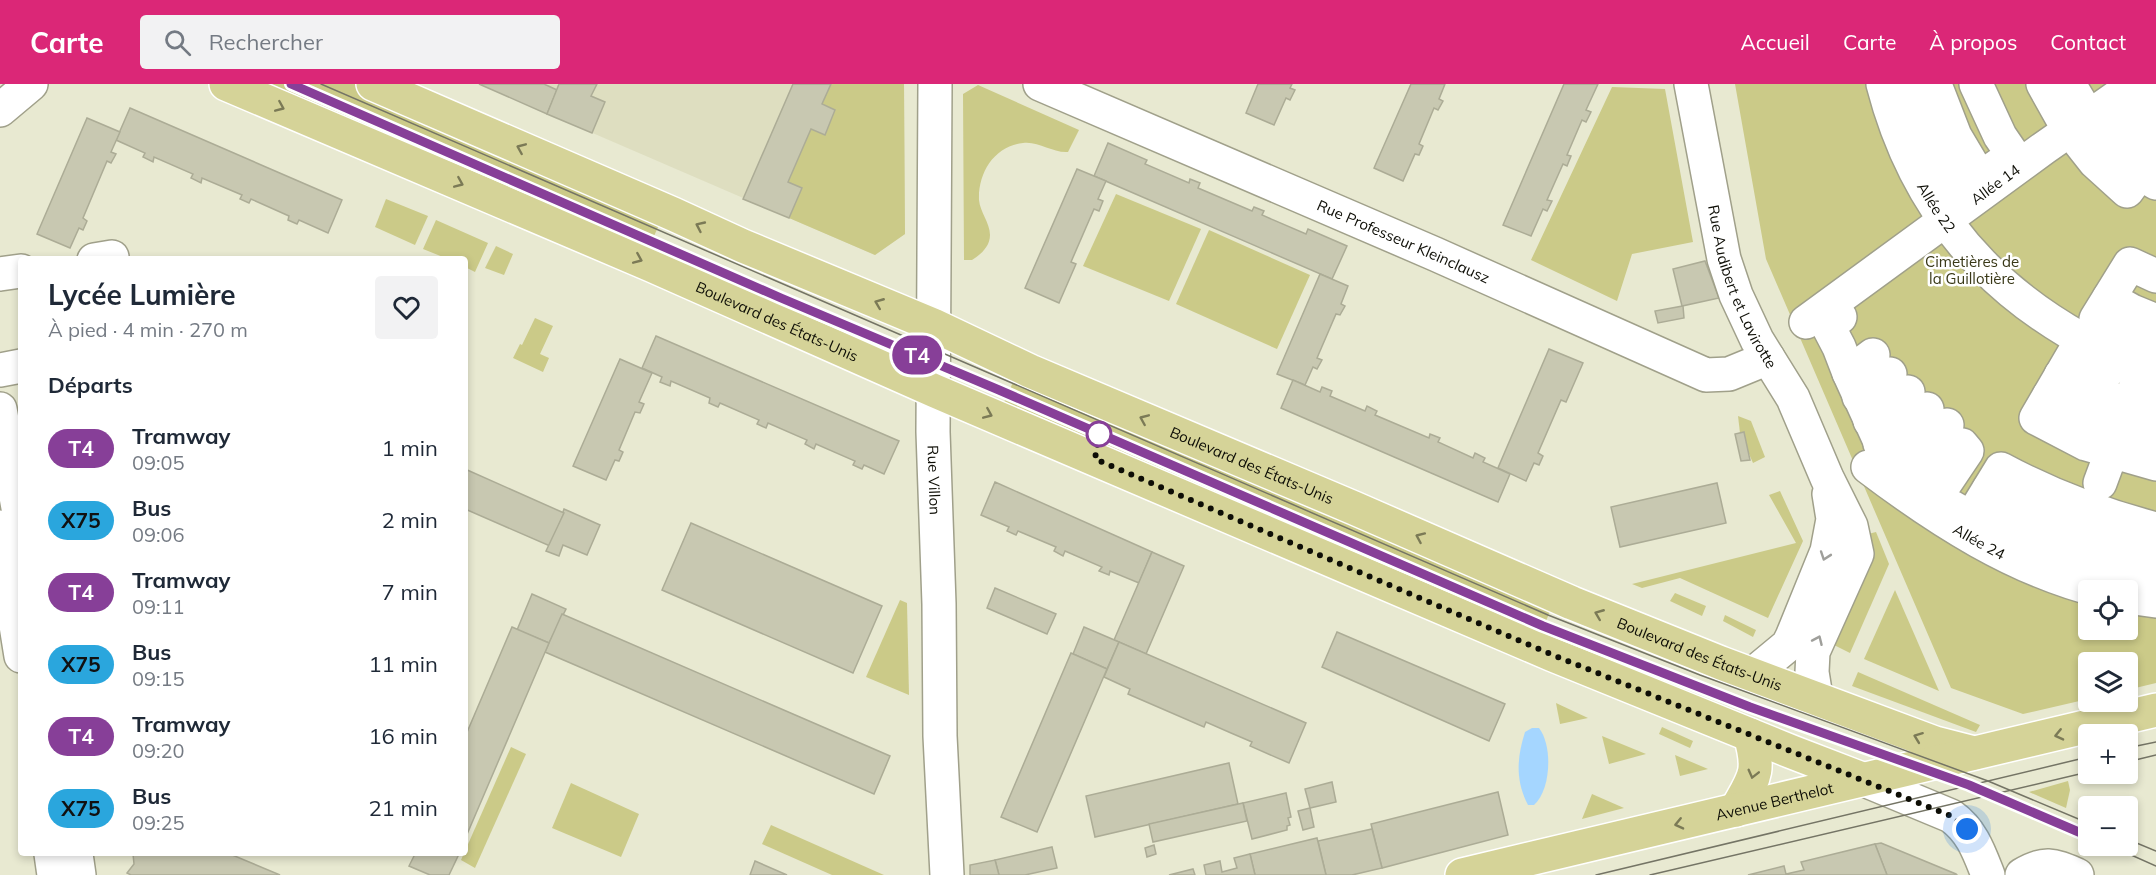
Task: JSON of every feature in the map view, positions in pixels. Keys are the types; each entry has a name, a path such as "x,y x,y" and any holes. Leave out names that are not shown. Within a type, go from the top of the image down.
{"main road":[{"name":"Boulevard des États-Unis","path":"226,84 651,265 934,391 1553,655 1862,779"},
{"name":"Boulevard des États-Unis","path":"373,84 1572,603 1935,743 1974,753"},
{"name":"Avenue Berthelot","path":"1462,875 2156,710"},
{"path":"1736,810 1755,776 1755,755 1750,735"}],"street":[{"path":"0,110 31,84"},
{"name":"Rue Villon","path":"935,84 933,432 939,604 940,736 947,875"},
{"name":"Rue Professeur Kleinclausz","path":"1040,84 1436,254 1706,375 1729,374 1768,358"},
{"name":"Rue Audibert et Lavirotte","path":"1692,84 1724,259 1736,295 1757,340 1793,398 1827,478 1851,526 1857,554 1813,652 1812,672 1816,697"},
{"path":"1921,88 1955,136 1990,171 2013,155 2000,136 1976,84"},
{"path":"2043,84 2052,102 2103,96 2156,121"},
{"name":"Allée 22","path":"1921,88 1908,156 1944,221 1995,278 2032,309 2099,350 2143,392"},
{"path":"2103,96 2153,152 2148,178"},
{"name":"Allée 14","path":"1806,322 1944,221 2103,96"},
{"path":"2156,276 2130,264 2096,319 2114,330 2143,392 2156,440"},
{"path":"0,274 18,271"},
{"path":"2116,287 2156,294"},
{"path":"2116,287 2132,311 2156,321"},
{"path":"2143,392 2073,409 2055,385 2074,353 2143,392 2156,465"},
{"path":"0,370 18,367"},
{"path":"2077,530 2143,392"},
{"path":"0,409 18,508"},
{"name":"Allée 24","path":"2077,530 2028,566 1975,540 1900,426 2021,508 2077,530 2097,580"},
{"name":"Rue Audibert et Lavirotte","path":"1753,674 1788,645 1827,551 1833,519 1827,478"},
{"path":"0,526 18,637"},
{"path":"2077,530 2156,529"},
{"path":"2077,530 2131,548 2156,553"},
{"path":"2077,530 2095,564 2156,577"},
{"path":"2138,599 2156,601"},
{"path":"1862,779 1951,816 1959,822 1974,840 1988,875"},
{"path":"51,856 54,875"},
{"path":"76,856 79,875"},
{"path":"2022,875 2034,867 2050,865 2077,875"}],"shaded area":[{"path":"479,84 904,84 905,234 875,255"}],"green space":[{"path":"251,84 357,84 663,216 646,254"},
{"path":"831,84 904,84 905,234 875,255 789,218 802,188 788,182 811,129 825,135 835,110 822,104"},
{"name":"Cimetières de la Guillotière","path":"1735,84 2156,84 2156,683 2138,687 2138,652 2078,652 2078,701 2023,714 1951,688 1766,259"},
{"path":"978,85 1079,130 1068,152 1023,143 1004,149 990,162 979,190 979,200 990,239 978,256 972,260 964,260 963,94"},
{"path":"1612,87 1665,89 1693,242 1632,254 1617,301 1531,260"},
{"path":"1116,194 1201,229 1169,301 1083,266"},
{"path":"386,199 428,216 415,245 375,227"},
{"path":"436,220 488,243 475,272 468,268 468,256 440,256 423,249"},
{"path":"1209,230 1310,275 1277,349 1176,304"},
{"path":"496,246 513,254 504,275 485,268"},
{"path":"535,318 553,326 540,354 549,358 543,372 513,358"},
{"path":"1018,371 1554,602 1538,640 1001,409"},
{"path":"1738,416 1751,421 1765,457 1753,463 1740,433"},
{"path":"1780,491 1803,541 1768,618 1680,578 1642,588 1632,584 1796,543 1769,495"},
{"path":"1876,532 1889,564 1850,653 1830,643 1868,534"},
{"path":"1895,590 1939,691 1864,659"},
{"path":"1675,593 1706,606 1702,616 1670,601"},
{"path":"900,600 907,603 909,695 866,677"},
{"path":"1725,615 1756,630 1753,637 1723,621"},
{"path":"1858,672 1980,725 1976,732 1852,686"},
{"path":"1556,703 1588,718 1560,724"},
{"path":"1662,727 1693,741 1690,748 1659,734"},
{"path":"1602,736 1646,754 1609,764"},
{"path":"511,747 526,754 475,868 461,860 463,856 468,856 468,844"},
{"path":"1675,755 1708,769 1680,776"},
{"path":"2068,781 2070,790 2066,808 2029,792"},
{"path":"571,783 639,814 621,857 552,828"},
{"path":"1592,794 1624,808 1582,819"},
{"path":"771,825 884,875 832,875 762,844"}],"water":[{"path":"1532,728 1539,728 1544,736 1548,768 1547,779 1540,798 1534,805 1528,805 1519,778 1519,759 1525,732"}],"building":[{"path":"479,84 544,84 557,90 547,114"},
{"path":"559,84 597,84 591,96 605,102 592,133 547,114"},
{"path":"793,84 831,84 822,104 835,110 825,135 811,129 788,182 802,188 789,218 743,199"},
{"path":"1258,84 1292,84 1290,88 1295,90 1290,100 1286,98 1274,125 1246,113"},
{"path":"1411,84 1445,84 1439,99 1443,101 1438,110 1434,108 1419,144 1423,146 1419,155 1415,154 1403,181 1374,168"},
{"path":"1564,84 1598,84 1586,110 1591,112 1586,122 1582,120 1567,155 1571,156 1567,166 1563,164 1547,200 1552,201 1547,211 1543,209 1531,236 1503,225"},
{"path":"130,108 342,200 328,233 299,220 297,224 288,220 289,216 251,199 249,203 240,199 242,195 202,178 201,183 191,178 193,174 154,157 153,162 143,157 145,153 116,140"},
{"path":"87,118 120,132 111,152 116,154 111,163 107,161 83,218 87,221 83,230 79,228 70,248 37,234"},
{"path":"1108,143 1147,160 1145,164 1189,183 1190,179 1200,183 1198,188 1252,211 1254,207 1264,211 1262,215 1306,234 1308,229 1347,246 1332,279 1094,176"},
{"path":"1077,169 1106,181 1098,199 1103,201 1099,211 1094,209 1071,262 1076,264 1059,303 1025,288"},
{"path":"1705,261 1719,298 1682,306 1673,269"},
{"path":"1320,274 1348,286 1341,304 1345,306 1340,315 1336,314 1317,358 1322,360 1317,369 1313,367 1305,385 1277,374"},
{"path":"1683,306 1684,318 1658,323 1655,311"},
{"path":"656,336 899,441 884,474 864,465 862,469 853,465 855,461 816,444 814,449 805,444 807,440 768,423 766,428 757,424 759,420 720,403 718,407 709,403 710,398 671,381 670,386 660,382 662,377 642,368"},
{"path":"1549,349 1583,363 1566,402 1561,400 1538,453 1543,456 1539,465 1534,463 1526,481 1498,468"},
{"path":"620,359 652,373 639,402 644,404 640,413 635,412 619,450 623,452 619,461 615,460 606,480 573,466"},
{"path":"1293,380 1320,392 1322,387 1332,391 1330,396 1365,411 1367,406 1377,411 1375,415 1429,438 1430,434 1440,438 1438,442 1473,458 1475,453 1485,458 1483,462 1510,474 1498,502 1281,408"},
{"path":"1744,432 1750,460 1741,461 1735,434"},
{"path":"468,470 564,513 550,546 468,510"},
{"path":"995,482 1152,552 1139,583 1110,571 1109,575 1099,571 1102,567 1065,551 1063,556 1054,551 1056,547 1018,531 1016,535 1007,531 1009,527 981,515"},
{"path":"1717,483 1726,523 1620,547 1611,507"},
{"path":"564,509 600,525 587,555 563,545 559,556 546,551"},
{"path":"691,523 882,606 853,673 662,590"},
{"path":"1152,552 1184,566 1146,654 1114,640"},
{"path":"995,588 1056,614 1047,634 987,608"},
{"path":"532,594 566,609 549,643 517,630"},
{"path":"562,614 890,756 874,794 545,652"},
{"path":"512,627 549,643 468,832 468,730"},
{"path":"1084,627 1119,642 1107,669 1073,654"},
{"path":"1337,632 1505,704 1489,741 1322,667"},
{"path":"1119,642 1306,723 1289,763 1250,746 1252,742 1206,722 1204,727 1128,694 1130,689 1104,677"},
{"path":"1071,653 1107,669 1037,832 1001,817"},
{"path":"1229,763 1238,804 1095,837 1086,796"},
{"path":"1332,782 1336,802 1310,808 1305,789"},
{"path":"1498,792 1508,835 1382,868 1371,824"},
{"path":"1286,793 1291,817 1288,818 1290,825 1287,826 1287,830 1252,839 1243,803"},
{"path":"1243,803 1247,821 1153,842 1149,824"},
{"path":"1310,808 1314,827 1303,830 1298,811"},
{"path":"1372,829 1382,868 1352,875 1326,875 1318,841"},
{"path":"1317,838 1326,875 1255,875 1250,854"},
{"path":"1881,843 1957,875 1887,875 1875,844"},
{"path":"1875,844 1887,875 1748,875 1784,866 1786,874 1804,870 1801,862"},
{"path":"1154,845 1156,854 1147,857 1145,848"},
{"path":"1052,847 1057,868 1025,875 999,875 995,860"},
{"path":"1250,854 1255,875 1206,875 1204,865 1220,861 1222,872 1237,868 1234,858"},
{"path":"133,856 235,856 280,875 131,875 127,873 134,864"},
{"path":"414,856 458,856 449,875 430,875 409,866"},
{"path":"995,860 999,875 970,875 970,865"},
{"path":"755,861 787,875 750,875"},
{"path":"1193,869 1195,875 1169,875"}],"tram line":[{"path":"291,84 1543,626 1751,707 1969,785 2078,832"},
{"name":"T4","path":"291,84 1543,626 1750,707 1969,785 2078,832"},
{"path":"321,84 1548,615 1700,675 1988,781 2078,819"},
{"path":"2138,746 2156,742"},
{"path":"2138,759 2156,755"},
{"path":"1596,875 2078,759"},
{"path":"1650,875 2078,774"},
{"path":"2138,844 2156,851"},
{"path":"2134,856 2156,866"}],"route":[{"path":"1099,434 1095,459 1553,655 1951,816 1967,829"}]}
